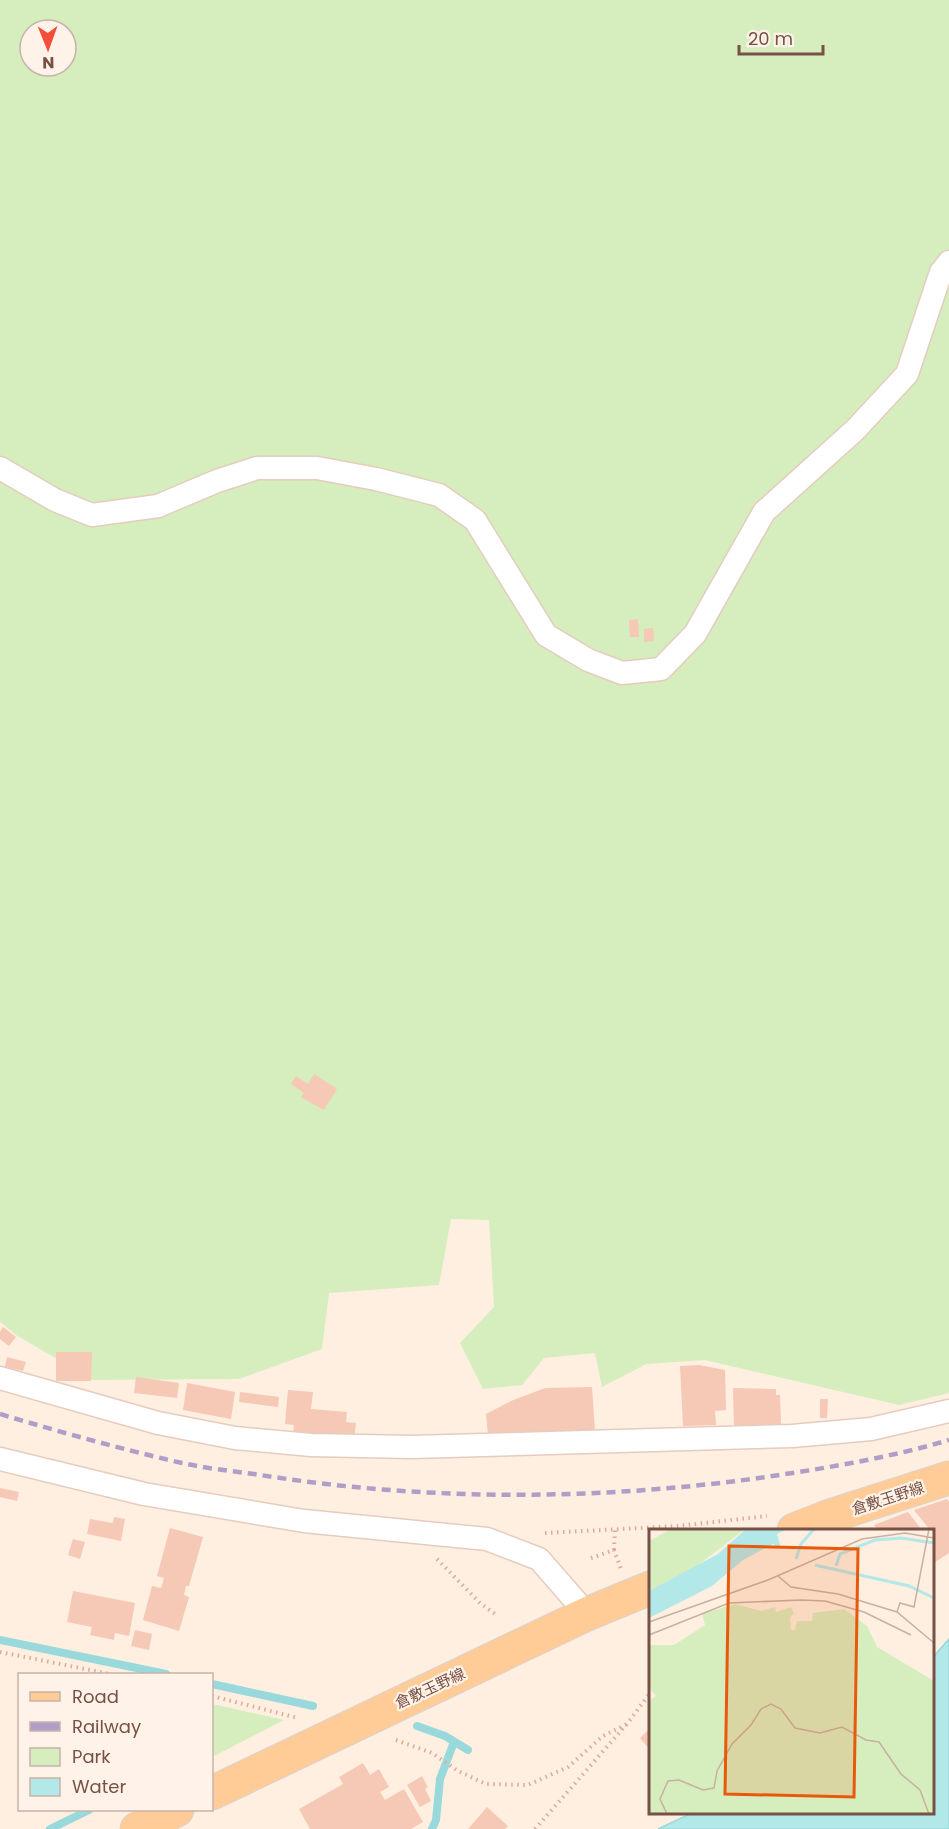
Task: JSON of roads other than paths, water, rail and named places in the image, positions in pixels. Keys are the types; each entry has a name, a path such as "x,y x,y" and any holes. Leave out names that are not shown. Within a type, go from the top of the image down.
{"main road":[{"name":"倉敷玉野線","path":"785,1523 830,1516 949,1478"},
{"name":"倉敷玉野線","path":"213,1793 587,1614 649,1589"},
{"path":"137,1829 173,1811"}],"street":[{"path":"0,468 55,500 92,515 158,506 217,481 257,468 317,468 376,479 439,495 475,519 546,635 588,660 622,673 661,669 696,634 764,512 855,430 907,374 941,272 949,262"},
{"path":"0,1378 158,1423 236,1438 310,1445 412,1447 792,1436 871,1429 949,1411"},
{"path":"0,1459 144,1494 304,1521 487,1539 540,1559 587,1614"}],"water":[{"path":"949,1639 949,1829 658,1829 690,1814 934,1814 934,1656"}],"waterway":[{"path":"0,1640 161,1673"},
{"path":"213,1684 313,1706"},
{"path":"417,1726 445,1736 468,1750"},
{"path":"432,1829 436,1820 440,1779 454,1742"},
{"path":"50,1829 87,1811"}],"railway":[{"path":"0,1414 159,1458 200,1466 317,1483 380,1489 506,1495 570,1494 696,1486 831,1467 879,1458 949,1440"}]}
